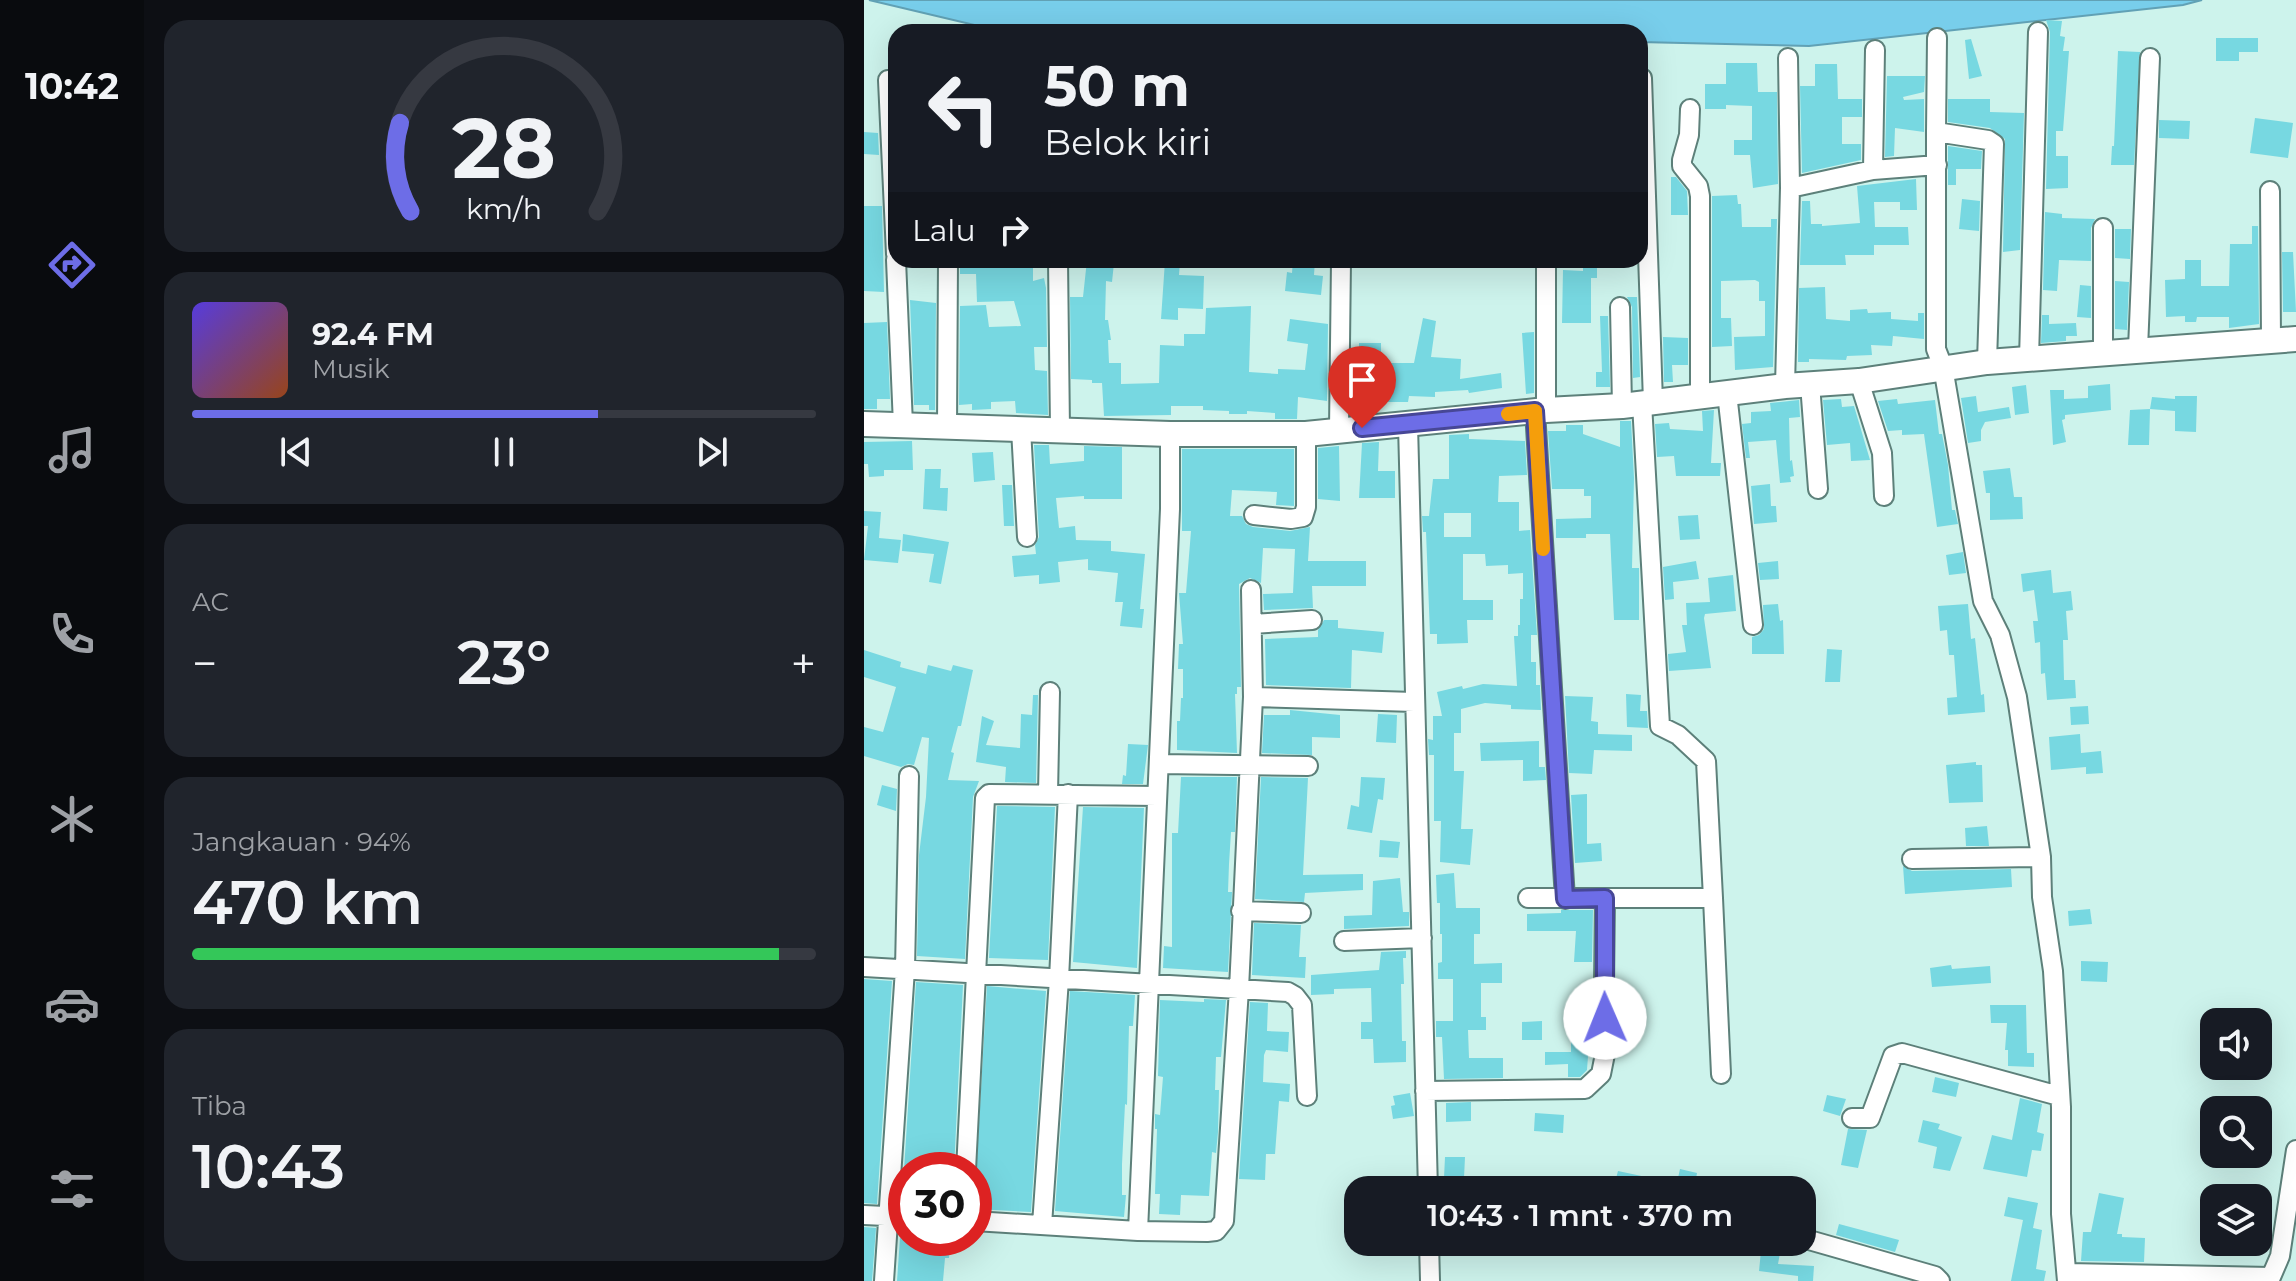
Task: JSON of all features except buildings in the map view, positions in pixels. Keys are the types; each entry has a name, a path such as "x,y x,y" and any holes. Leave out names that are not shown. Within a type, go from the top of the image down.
{"main road":[{"path":"864,424 1170,434 1306,434 1859,381 1987,362 2296,339"}],"street":[{"path":"2029,359 2038,32"},
{"path":"1937,38 1936,349 1943,367 1983,601 2000,635 2017,697 2041,857 2042,897 2053,971 2061,1107 2061,1214 2067,1277 2271,1277 2280,1256 2296,1150"},
{"path":"1873,170 1875,50"},
{"path":"1785,386 1790,188 1788,58"},
{"path":"2138,349 2150,58"},
{"path":"1690,109 1689,135 1682,166 1698,186 1700,196 1700,396"},
{"path":"1936,132 1988,140 1994,144 1987,362"},
{"path":"1790,188 1873,170 1937,165"},
{"path":"2270,191 2271,340"},
{"path":"2103,228 2103,352"},
{"path":"896,268 903,425"},
{"path":"947,427 948,268"},
{"path":"1058,268 1060,430"},
{"path":"1339,429 1341,268"},
{"path":"1546,268 1540,411 1565,899"},
{"path":"1640,268 1639,403 1660,726 1678,735 1706,761 1721,1074"},
{"path":"1620,307 1639,403"},
{"path":"1859,381 1882,453 1884,496"},
{"path":"1810,384 1818,489"},
{"path":"1727,393 1753,625"},
{"path":"1408,425 1428,1176"},
{"path":"1021,429 1027,537"},
{"path":"1138,1231 1170,509 1170,434"},
{"path":"1254,515 1291,519 1303,517 1306,507 1306,434"},
{"path":"992,1222 1207,1232 1216,1231 1224,1221 1253,697 1251,590"},
{"path":"1252,624 1312,620"},
{"path":"1048,794 1050,692"},
{"path":"1253,697 1414,702"},
{"path":"1159,764 1308,766"},
{"path":"900,1152 909,776"},
{"path":"967,1152 985,798 989,794 1157,796"},
{"path":"1042,1225 1068,794"},
{"path":"1912,859 2041,857"},
{"path":"1528,898 1713,898"},
{"path":"1425,1091 1585,1089 1591,1085 1601,1074 1606,1049 1605,898"},
{"path":"1241,911 1301,913"},
{"path":"1344,941 1422,938"},
{"path":"864,967 1288,992 1302,1005 1307,1096"},
{"path":"1852,1118 1870,1118 1893,1056 1902,1053 2059,1096"},
{"path":"864,1215 888,1216"},
{"path":"1816,1242 1935,1276 1940,1281"},
{"path":"884,1281 889,1256"},
{"path":"1429,1256 1430,1281"}],"water":[{"path":"869,0 2202,0 2183,5 1809,46 1648,42 1648,24 970,24"}],"slow traffic":[{"path":"1508,414 1535,411 1543,549"}],"route":[{"path":"1362,428 1535,411 1565,899 1605,898 1605,1018"}]}
